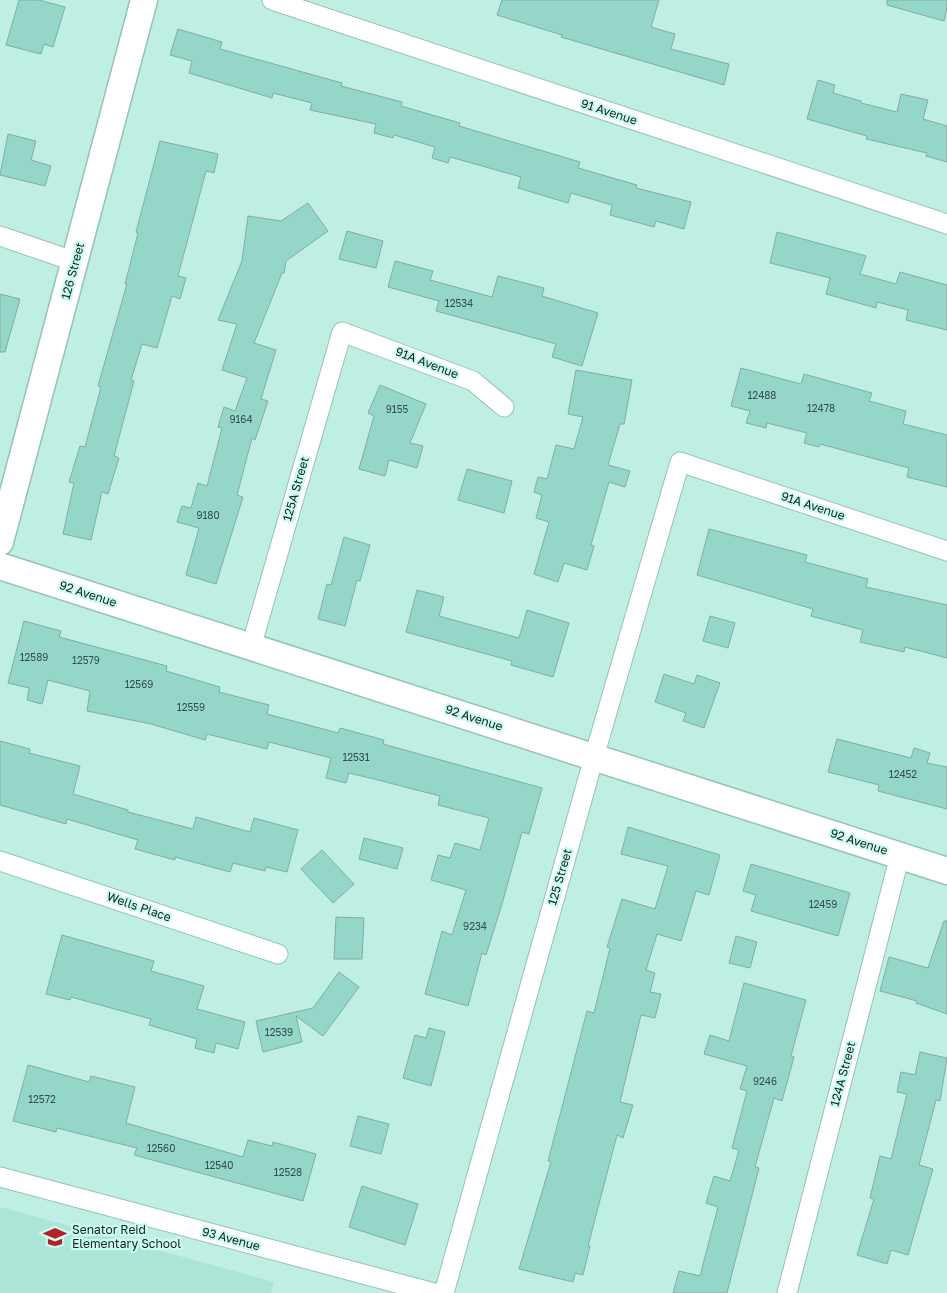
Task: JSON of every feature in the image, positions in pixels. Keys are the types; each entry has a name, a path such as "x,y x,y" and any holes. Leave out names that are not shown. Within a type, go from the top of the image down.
{"street":[{"name":"126 Street","path":"0,542 76,262 144,0"},
{"name":"91 Avenue","path":"272,0 947,224"},
{"path":"0,236 76,262"},
{"name":"91A Avenue","path":"342,332 473,381 504,407"},
{"name":"125A Street","path":"251,646 342,332"},
{"name":"91A Avenue","path":"680,462 947,551"},
{"name":"125 Street","path":"444,1293 594,757 680,462"},
{"name":"92 Avenue","path":"0,566 947,871"},
{"name":"124A Street","path":"787,1293 900,856"},
{"name":"Wells Place","path":"0,861 278,954"},
{"name":"93 Avenue","path":"0,1178 434,1293"}],"shaded area":[{"name":"Senator Reid Elementary School","path":"0,1207 274,1282 271,1293 0,1293"}],"building":[{"path":"19,0 39,0 65,7 53,47 44,44 41,54 6,45"},
{"path":"502,0 659,0 651,27 675,34 671,49 729,64 724,85 561,37 562,35 497,15"},
{"path":"887,0 947,0 944,21 887,5"},
{"path":"178,29 222,42 220,49 342,83 341,86 402,102 401,106 460,123 459,126 580,162 578,168 637,185 636,188 691,202 684,229 656,221 654,227 610,215 612,205 571,193 568,203 518,188 521,177 450,157 448,163 432,158 435,147 394,135 393,138 374,133 376,124 310,110 312,103 273,93 272,98 189,73 192,61 170,55"},
{"path":"818,80 835,85 833,93 861,101 861,103 897,112 901,94 928,100 923,119 947,126 947,162 926,156 927,153 866,139 867,136 807,119"},
{"path":"8,134 36,141 31,160 51,166 45,186 0,175"},
{"path":"160,141 218,154 214,173 206,171 178,276 186,278 180,299 172,296 157,348 142,344 131,380 134,381 114,456 119,458 108,494 102,492 91,540 63,534 74,483 69,482 80,446 85,447 101,387 98,386 127,284 125,284 138,233 136,232"},
{"path":"308,203 328,231 286,261 284,273 282,273 254,343 276,350 261,399 268,401 255,440 252,438 237,495 243,497 216,584 186,575 199,528 177,522 182,506 191,508 198,483 207,486 222,428 218,427 224,407 235,411 247,378 222,370 237,324 218,320 242,261 248,216 281,221"},
{"path":"347,231 383,241 376,268 339,259"},
{"path":"777,232 866,256 860,274 896,284 900,272 947,285 947,330 906,320 908,310 877,302 876,308 826,294 830,278 770,263"},
{"path":"395,261 433,271 430,280 492,297 498,276 544,288 542,296 598,313 582,366 552,357 556,344 436,311 439,301 388,287"},
{"path":"0,294 20,299 5,352 0,352"},
{"path":"741,368 801,384 804,374 872,393 869,401 906,411 903,424 947,435 947,487 907,477 909,468 820,444 819,447 804,443 807,433 767,423 766,428 746,423 750,411 731,406"},
{"path":"576,370 632,380 624,424 620,424 608,465 630,471 625,487 609,482 591,545 594,546 587,570 564,563 558,582 534,574 549,522 536,518 542,495 534,492 538,477 547,479 556,445 574,449 583,417 568,414"},
{"path":"380,385 426,404 410,443 423,446 417,468 389,460 385,476 359,469 374,416 368,413"},
{"path":"467,469 512,481 504,513 458,500"},
{"path":"709,529 807,555 805,562 868,579 866,587 947,605 947,658 905,647 904,652 860,642 863,630 811,616 813,609 697,575"},
{"path":"344,537 370,545 360,581 357,580 345,626 318,619 327,584 331,585"},
{"path":"417,590 444,597 439,616 519,638 527,610 569,623 553,677 511,665 512,661 406,632"},
{"path":"710,616 735,623 728,648 703,641"},
{"path":"24,621 61,631 59,637 167,666 166,671 220,687 219,692 269,705 267,714 338,733 340,728 384,740 383,744 542,788 529,834 522,832 486,955 482,953 468,1006 425,994 442,931 452,935 466,890 431,880 438,855 450,858 455,843 480,850 489,818 438,805 440,796 374,779 349,773 346,783 326,778 331,758 269,742 267,749 207,734 205,740 151,724 87,711 90,691 48,680 42,704 27,700 29,688 8,683"},
{"path":"664,674 694,684 697,675 720,683 704,728 683,721 686,713 655,702"},
{"path":"837,739 911,758 914,748 930,753 927,763 947,767 947,809 878,791 879,785 828,772"},
{"path":"0,741 30,749 29,753 80,766 73,794 128,810 128,812 193,829 196,817 250,832 254,818 298,830 287,872 266,867 265,871 233,863 230,872 175,857 175,860 135,849 138,840 67,819 66,824 0,805"},
{"path":"628,827 720,855 709,895 696,891 681,941 657,934 646,970 655,973 650,992 661,994 655,1018 641,1015 620,1102 633,1105 623,1138 617,1135 588,1246 590,1246 583,1275 575,1273 573,1282 519,1269 551,1162 548,1161 587,1011 594,1013 610,948 607,947 622,899 655,909 668,866 621,854"},
{"path":"364,838 403,848 397,869 359,859"},
{"path":"322,850 354,884 333,903 301,869"},
{"path":"751,864 850,893 838,936 751,911 756,895 743,891"},
{"path":"336,917 364,918 362,959 334,959"},
{"path":"944,921 947,921 947,1014 916,1003 917,1001 880,991 889,957 928,968"},
{"path":"62,935 154,961 151,971 204,986 197,1009 245,1022 238,1049 216,1043 214,1053 195,1048 197,1039 149,1025 151,1019 71,997 70,1000 46,994"},
{"path":"736,936 757,942 750,968 729,963"},
{"path":"339,972 359,987 323,1036 296,1016 302,1042 263,1052 256,1021 313,1008"},
{"path":"744,983 806,1000 791,1056 794,1057 782,1101 774,1098 755,1167 759,1168 727,1293 673,1293 679,1271 700,1276 718,1207 706,1203 714,1176 730,1181 739,1150 732,1148 747,1091 740,1089 747,1066 704,1054 710,1035 729,1041"},
{"path":"429,1028 445,1032 431,1086 403,1078 415,1035 426,1038"},
{"path":"920,1052 947,1058 940,1101 936,1100 919,1165 933,1169 908,1255 891,1250 887,1264 857,1255 874,1199 870,1198 880,1156 891,1159 907,1094 897,1092 901,1072 915,1075"},
{"path":"28,1065 89,1082 91,1076 135,1087 126,1123 243,1157 248,1140 272,1146 273,1142 316,1154 303,1201 134,1155 137,1148 57,1128 56,1132 13,1121"},
{"path":"358,1116 389,1124 381,1154 350,1146"},
{"path":"362,1186 418,1204 405,1245 349,1227"}],"place":[{"name":"Senator Reid Elementary School","path":"55,1237"}]}
